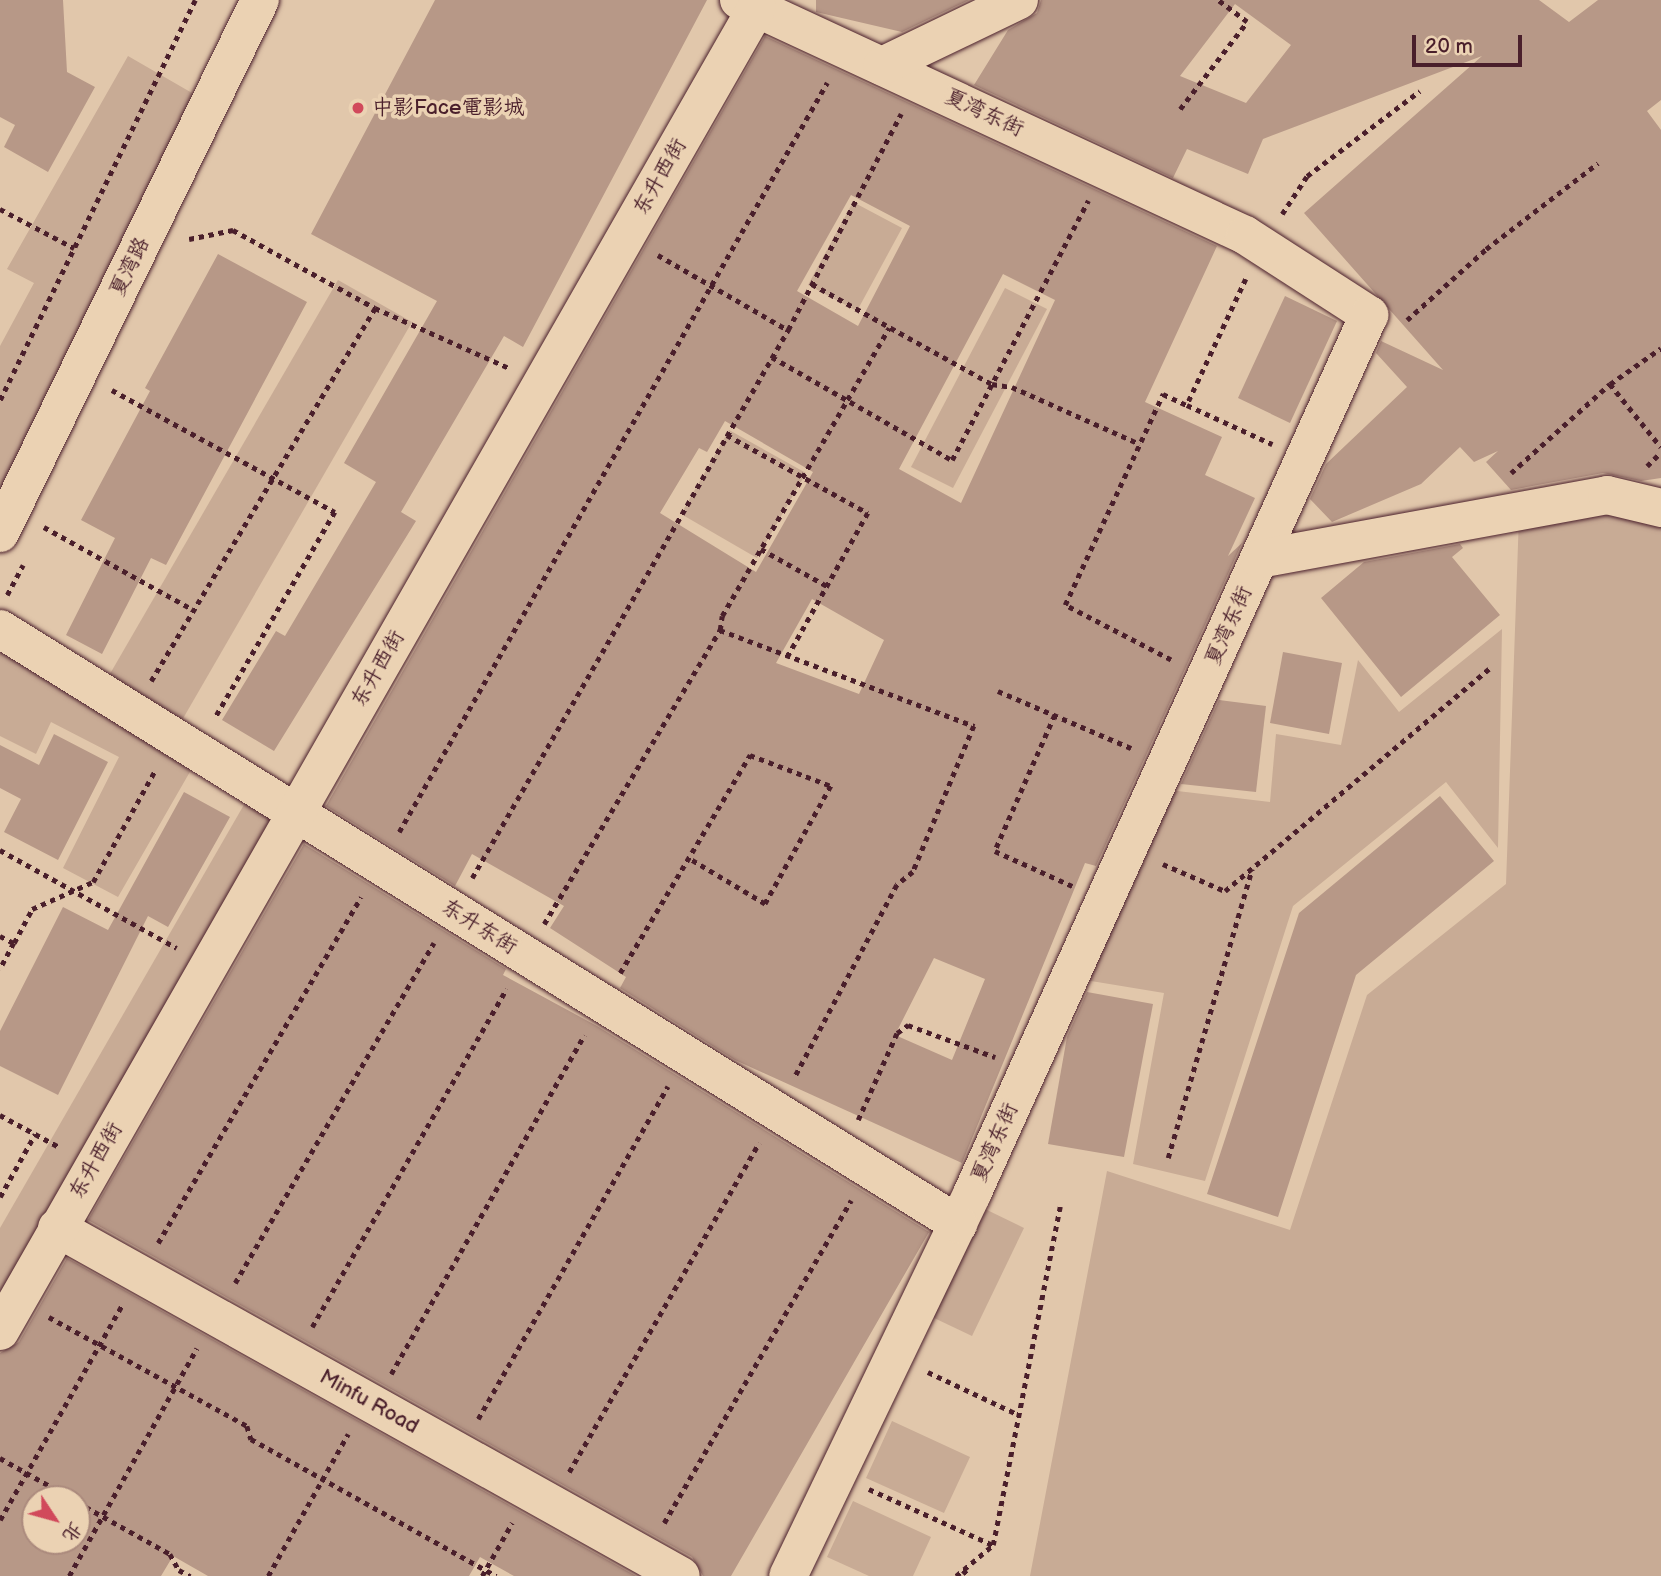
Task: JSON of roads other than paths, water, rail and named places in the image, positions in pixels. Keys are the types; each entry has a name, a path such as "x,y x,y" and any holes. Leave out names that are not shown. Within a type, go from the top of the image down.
{"street":[{"name":"夏湾路","path":"0,533 260,0"},
{"path":"882,66 1019,0"},
{"name":"夏湾东街","path":"748,3 1261,246 1369,315 958,1224 788,1576"},
{"name":"东升西街","path":"9,1315 626,236 748,3"},
{"path":"1259,559 1607,495 1661,508"},
{"name":"东升东街","path":"0,629 958,1224"},
{"name":"Minfu Road","path":"57,1228 681,1576"}],"place":[{"name":"中影Face電影城","path":"358,108"}]}
